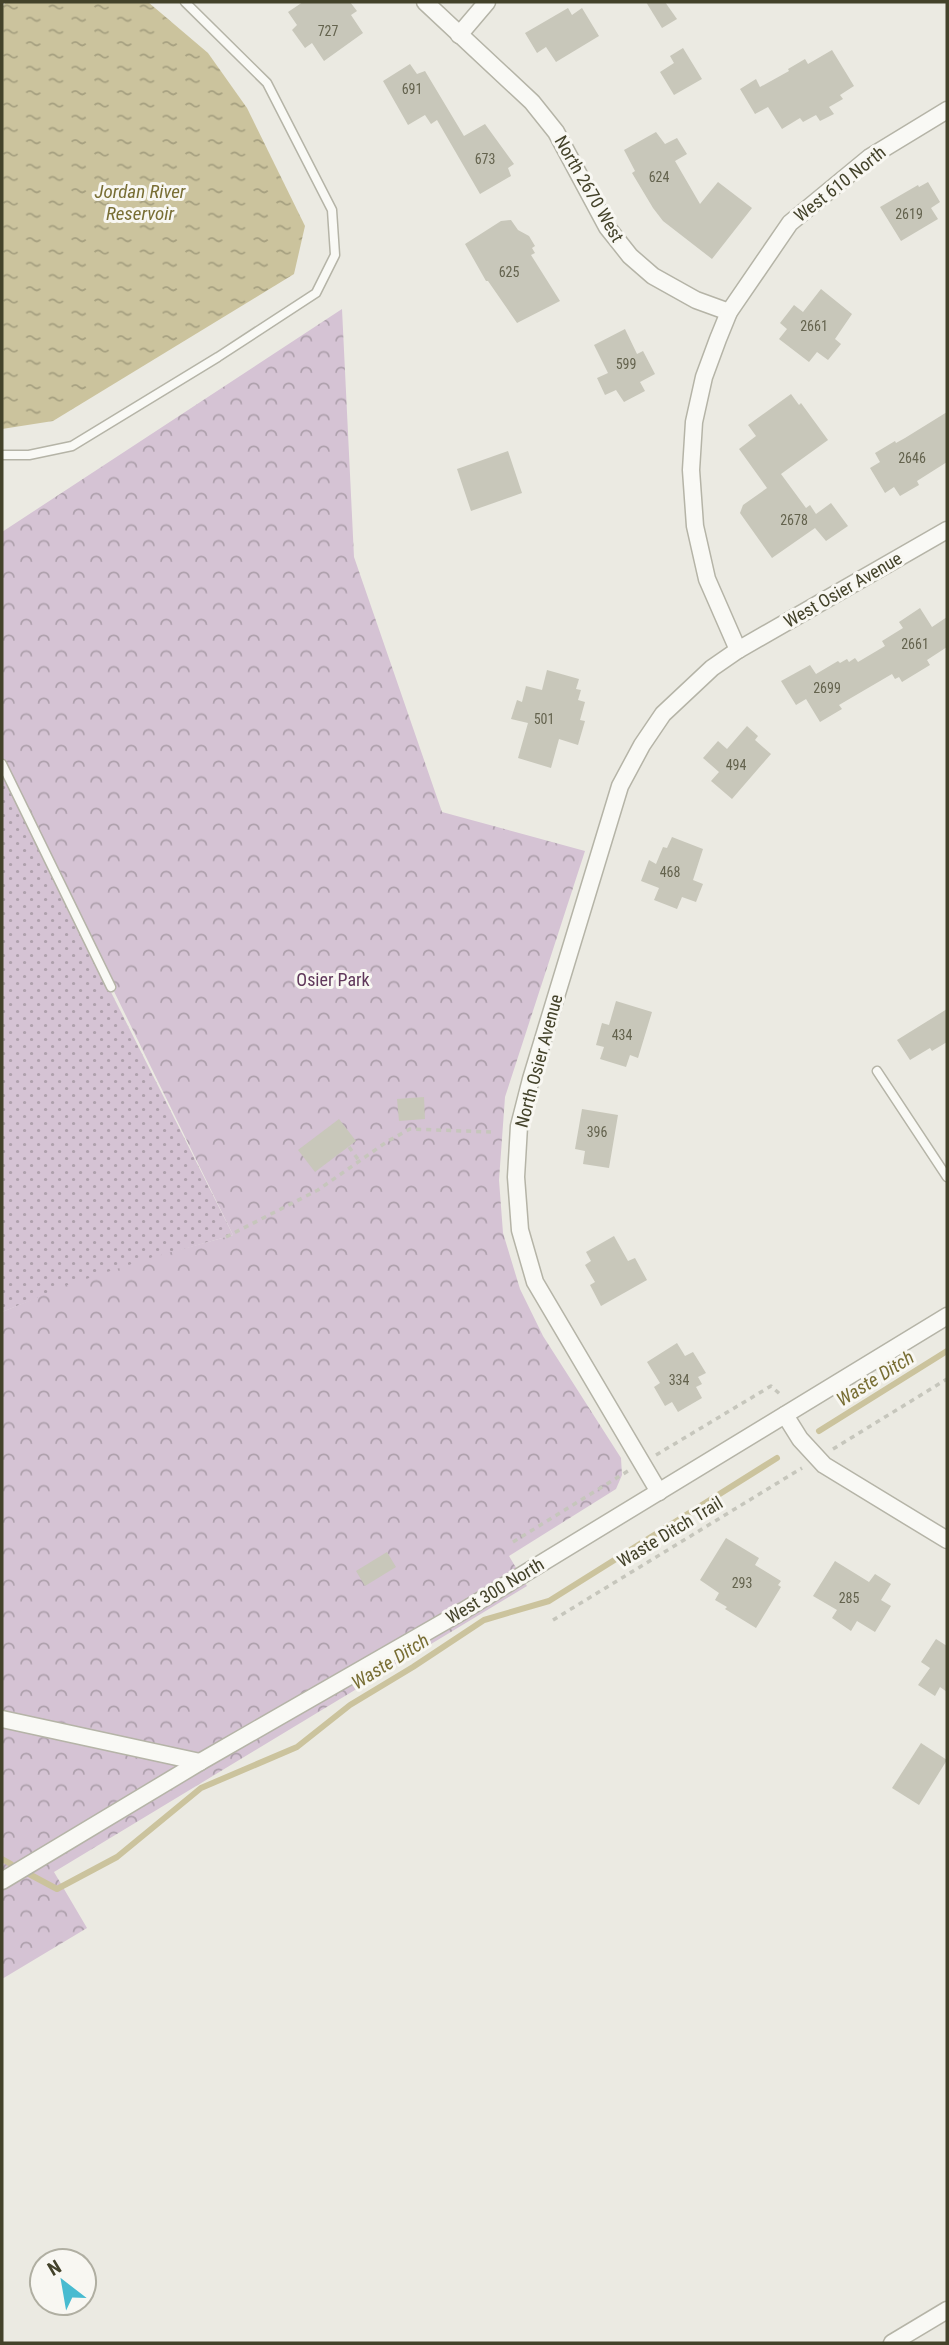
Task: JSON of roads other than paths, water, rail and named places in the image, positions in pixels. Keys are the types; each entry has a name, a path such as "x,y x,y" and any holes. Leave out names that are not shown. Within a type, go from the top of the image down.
{"street":[{"name":"North 2670 West","path":"425,2 533,102 556,132 607,228 630,256 653,276 696,300 729,312"},
{"path":"459,34 487,2"},
{"name":"West 610 North","path":"729,312 790,223 870,157 947,110"},
{"path":"729,312 704,377 694,422 691,470 695,526 707,579 738,650"},
{"name":"West Osier Avenue","path":"738,650 947,530"},
{"name":"North Osier Avenue","path":"659,1492 535,1282 520,1230 516,1177 519,1126 621,786 642,745 663,714 689,688 738,650"},
{"name":"West 300 North","path":"2,1881 200,1762 463,1611 947,1315"},
{"path":"785,1415 800,1439 824,1465 947,1540"},
{"path":"2,1718 200,1762"},
{"path":"892,2343 947,2309"}],"lane":[{"path":"2,455 29,455 72,446 218,357 316,293 335,255 332,210 267,83 184,2"},
{"path":"2,764 111,986"},
{"path":"877,1072 947,1177"}],"water":[{"name":"Jordan River Reservoir","path":"6,2 148,2 208,53 247,108 305,226 294,274 53,421 2,429 2,7"}],"waterway":[{"name":"Waste Ditch","path":"819,1431 947,1351"},
{"name":"Waste Ditch","path":"29,1874 57,1889 117,1857 201,1788 297,1747 350,1705 484,1620 549,1601 777,1458"},
{"name":"Waste Ditch","path":"2,1859 11,1864"}],"park label":[{"name":"Osier Park","path":"333,980"}]}
